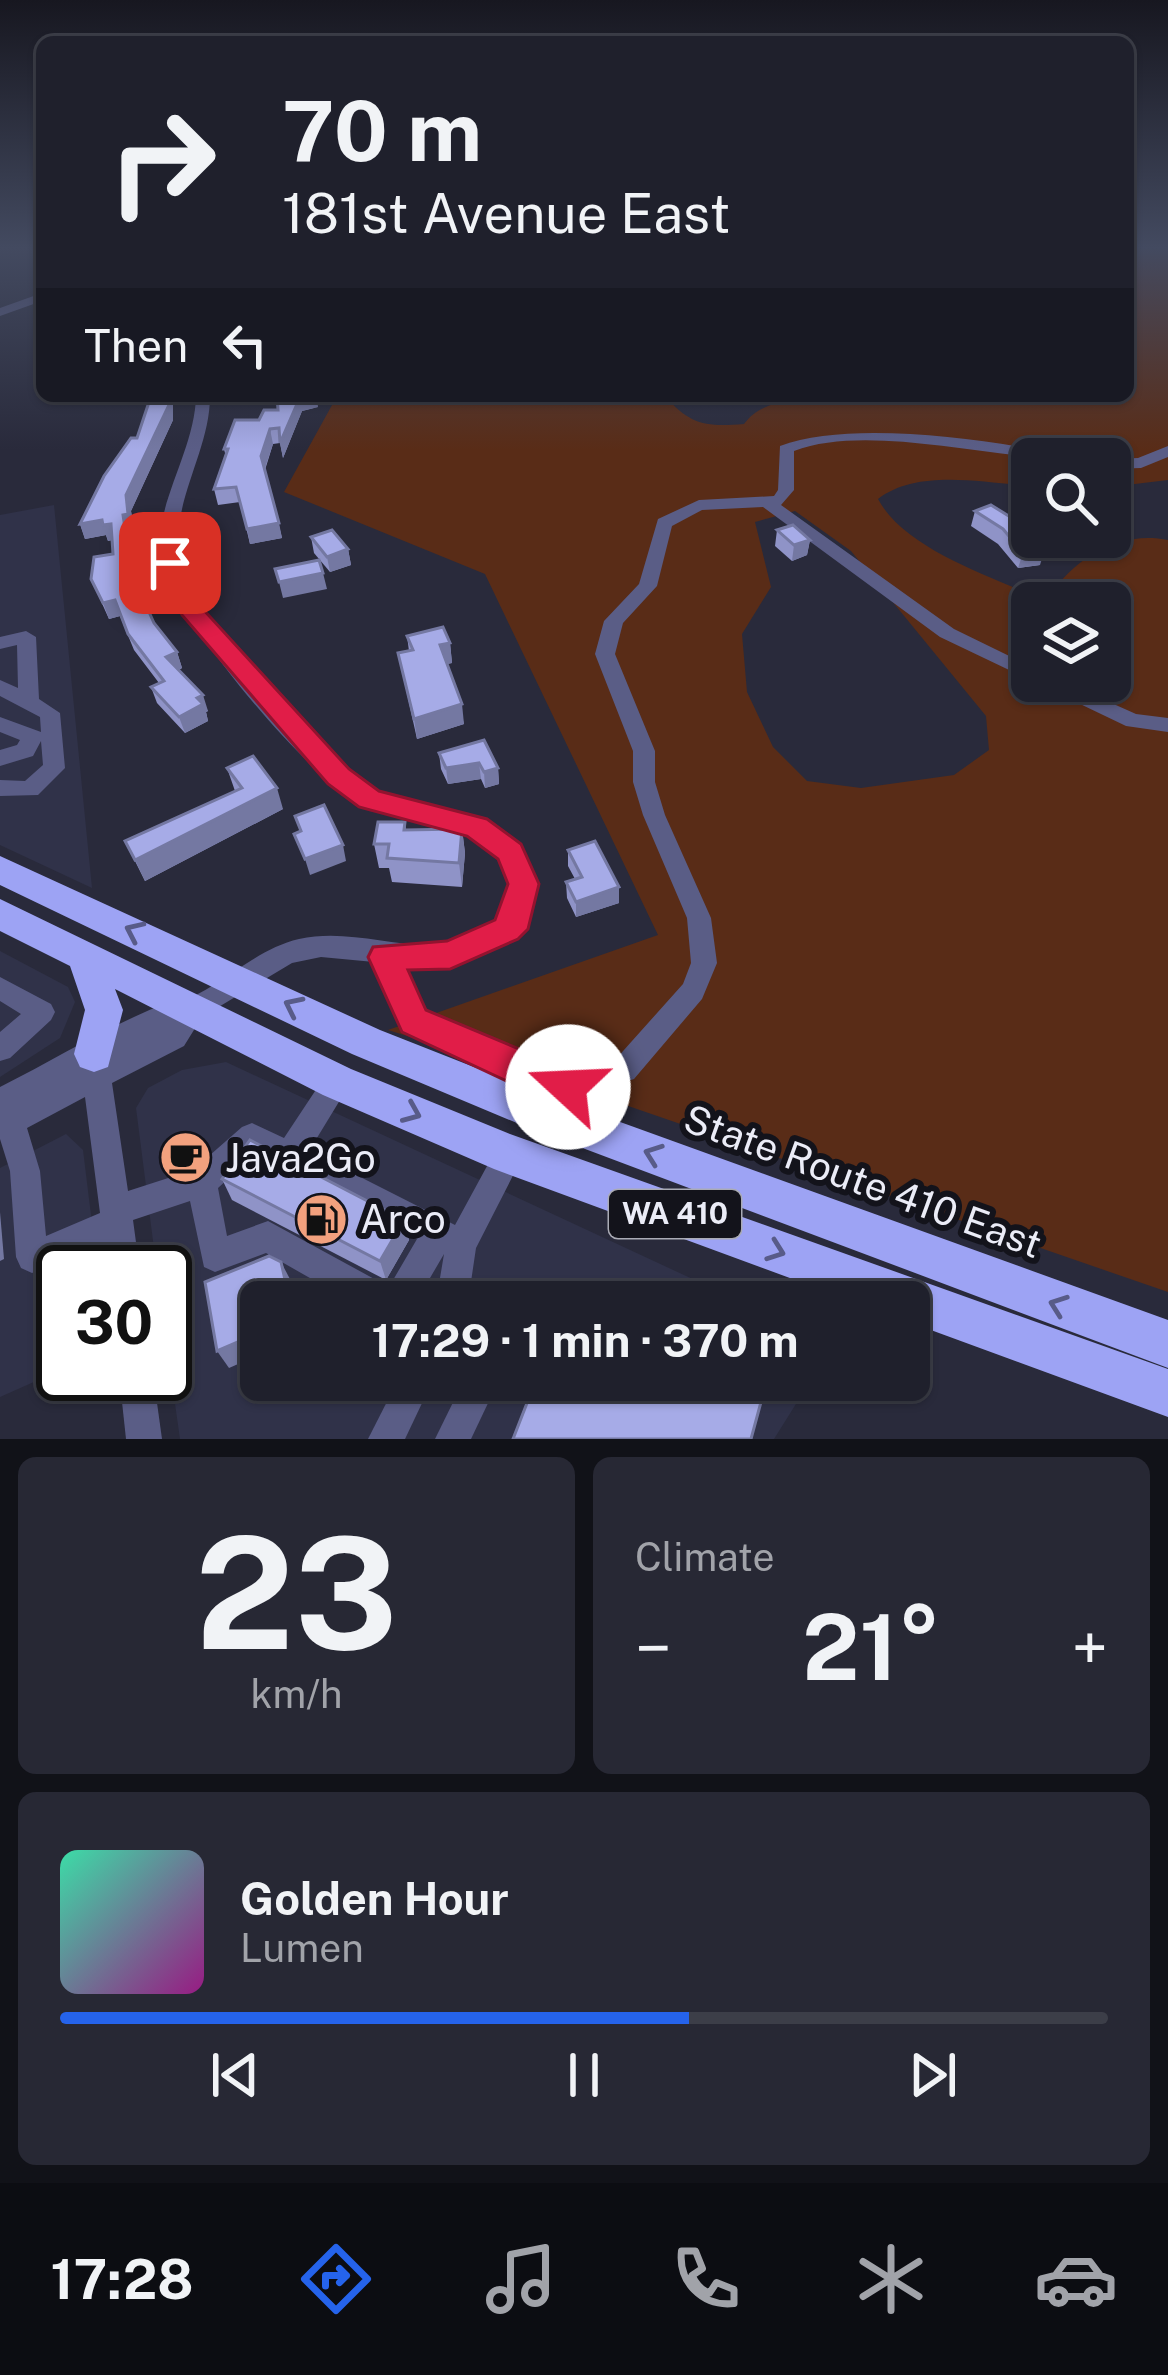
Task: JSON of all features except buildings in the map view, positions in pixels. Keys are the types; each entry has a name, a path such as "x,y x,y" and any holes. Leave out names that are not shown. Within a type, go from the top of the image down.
{"highway":[{"name":"State Route 410 East","path":"0,870 366,1042 538,1112 1168,1344"},
{"name":"WA 410","path":"0,914 337,1082 508,1154 1168,1393"},
{"path":"86,958 104,1010 95,1066"}],"street":[{"path":"203,402 201,440 179,482 166,530 170,563 190,610 309,748 354,789 385,805 477,827 511,852 518,867 521,906 517,919 493,939 424,959 327,946 274,958 192,1010 174,1037 95,1066 3,1117 25,1171 32,1257 117,1215 202,1183 252,1137 450,1240"},
{"path":"770,505 784,496 787,449 811,439 869,438 1011,453"},
{"path":"1131,463 1168,451"},
{"path":"385,957 414,1021 545,1082 568,1087 624,1070 693,992 706,944 648,798 644,751 609,669 607,639 614,621 648,586 668,518 711,503 770,505 947,633 1011,665"},
{"path":"0,643 26,637 29,700"},
{"path":"0,687 52,717 54,768 30,789 0,788"},
{"path":"1091,702 1133,721 1168,724"},
{"path":"0,724 34,737 25,751 1,759"},
{"path":"0,988 42,1012 0,1049"},
{"path":"95,1066 121,1245"},
{"path":"290,1156 337,1082"},
{"path":"416,1281 450,1240 508,1154"},
{"path":"202,1183 214,1256 268,1237 346,1281"},
{"path":"450,1240 451,1281"},
{"path":"139,1401 144,1439"},
{"path":"386,1439 405,1401"},
{"path":"452,1439 471,1401"}],"shaded area":[{"path":"1134,316 1168,316 1168,480 1131,484 1131,438 1011,438 1011,484 932,480 894,489 878,499 890,516 926,546 1011,586 1011,702 1131,702 1131,582 1060,582 1088,558 1131,558 1131,539 1168,540 1168,1292 605,1098 388,1030 658,935 485,574 284,492 334,402 671,402 691,418 719,425 744,424 759,410 782,402 1134,402","holes":["795,511 851,551 986,716 989,750 954,775 861,788 807,781 773,747 747,692 742,634 771,587 755,522"]},
{"path":"54,505 92,888 0,845 0,515"},
{"path":"0,951 68,987 75,1002 60,1038 0,1077"},
{"path":"226,1062 697,1281 240,1281 240,1401 798,1401 774,1439 180,1439 175,1401 192,1401 192,1245 154,1245 136,1108 148,1088 182,1070"},
{"path":"66,1134 83,1150 95,1245 36,1245 36,1381 0,1397 0,1168"}],"place":[{"name":"Java2Go","path":"186,1158"},
{"name":"Arco","path":"321,1219"}],"route":[{"path":"170,563 190,610 338,777 385,805 477,827 511,852 524,884 517,919 506,930 450,955 385,957 403,1006 414,1021 545,1082 568,1087"}]}
